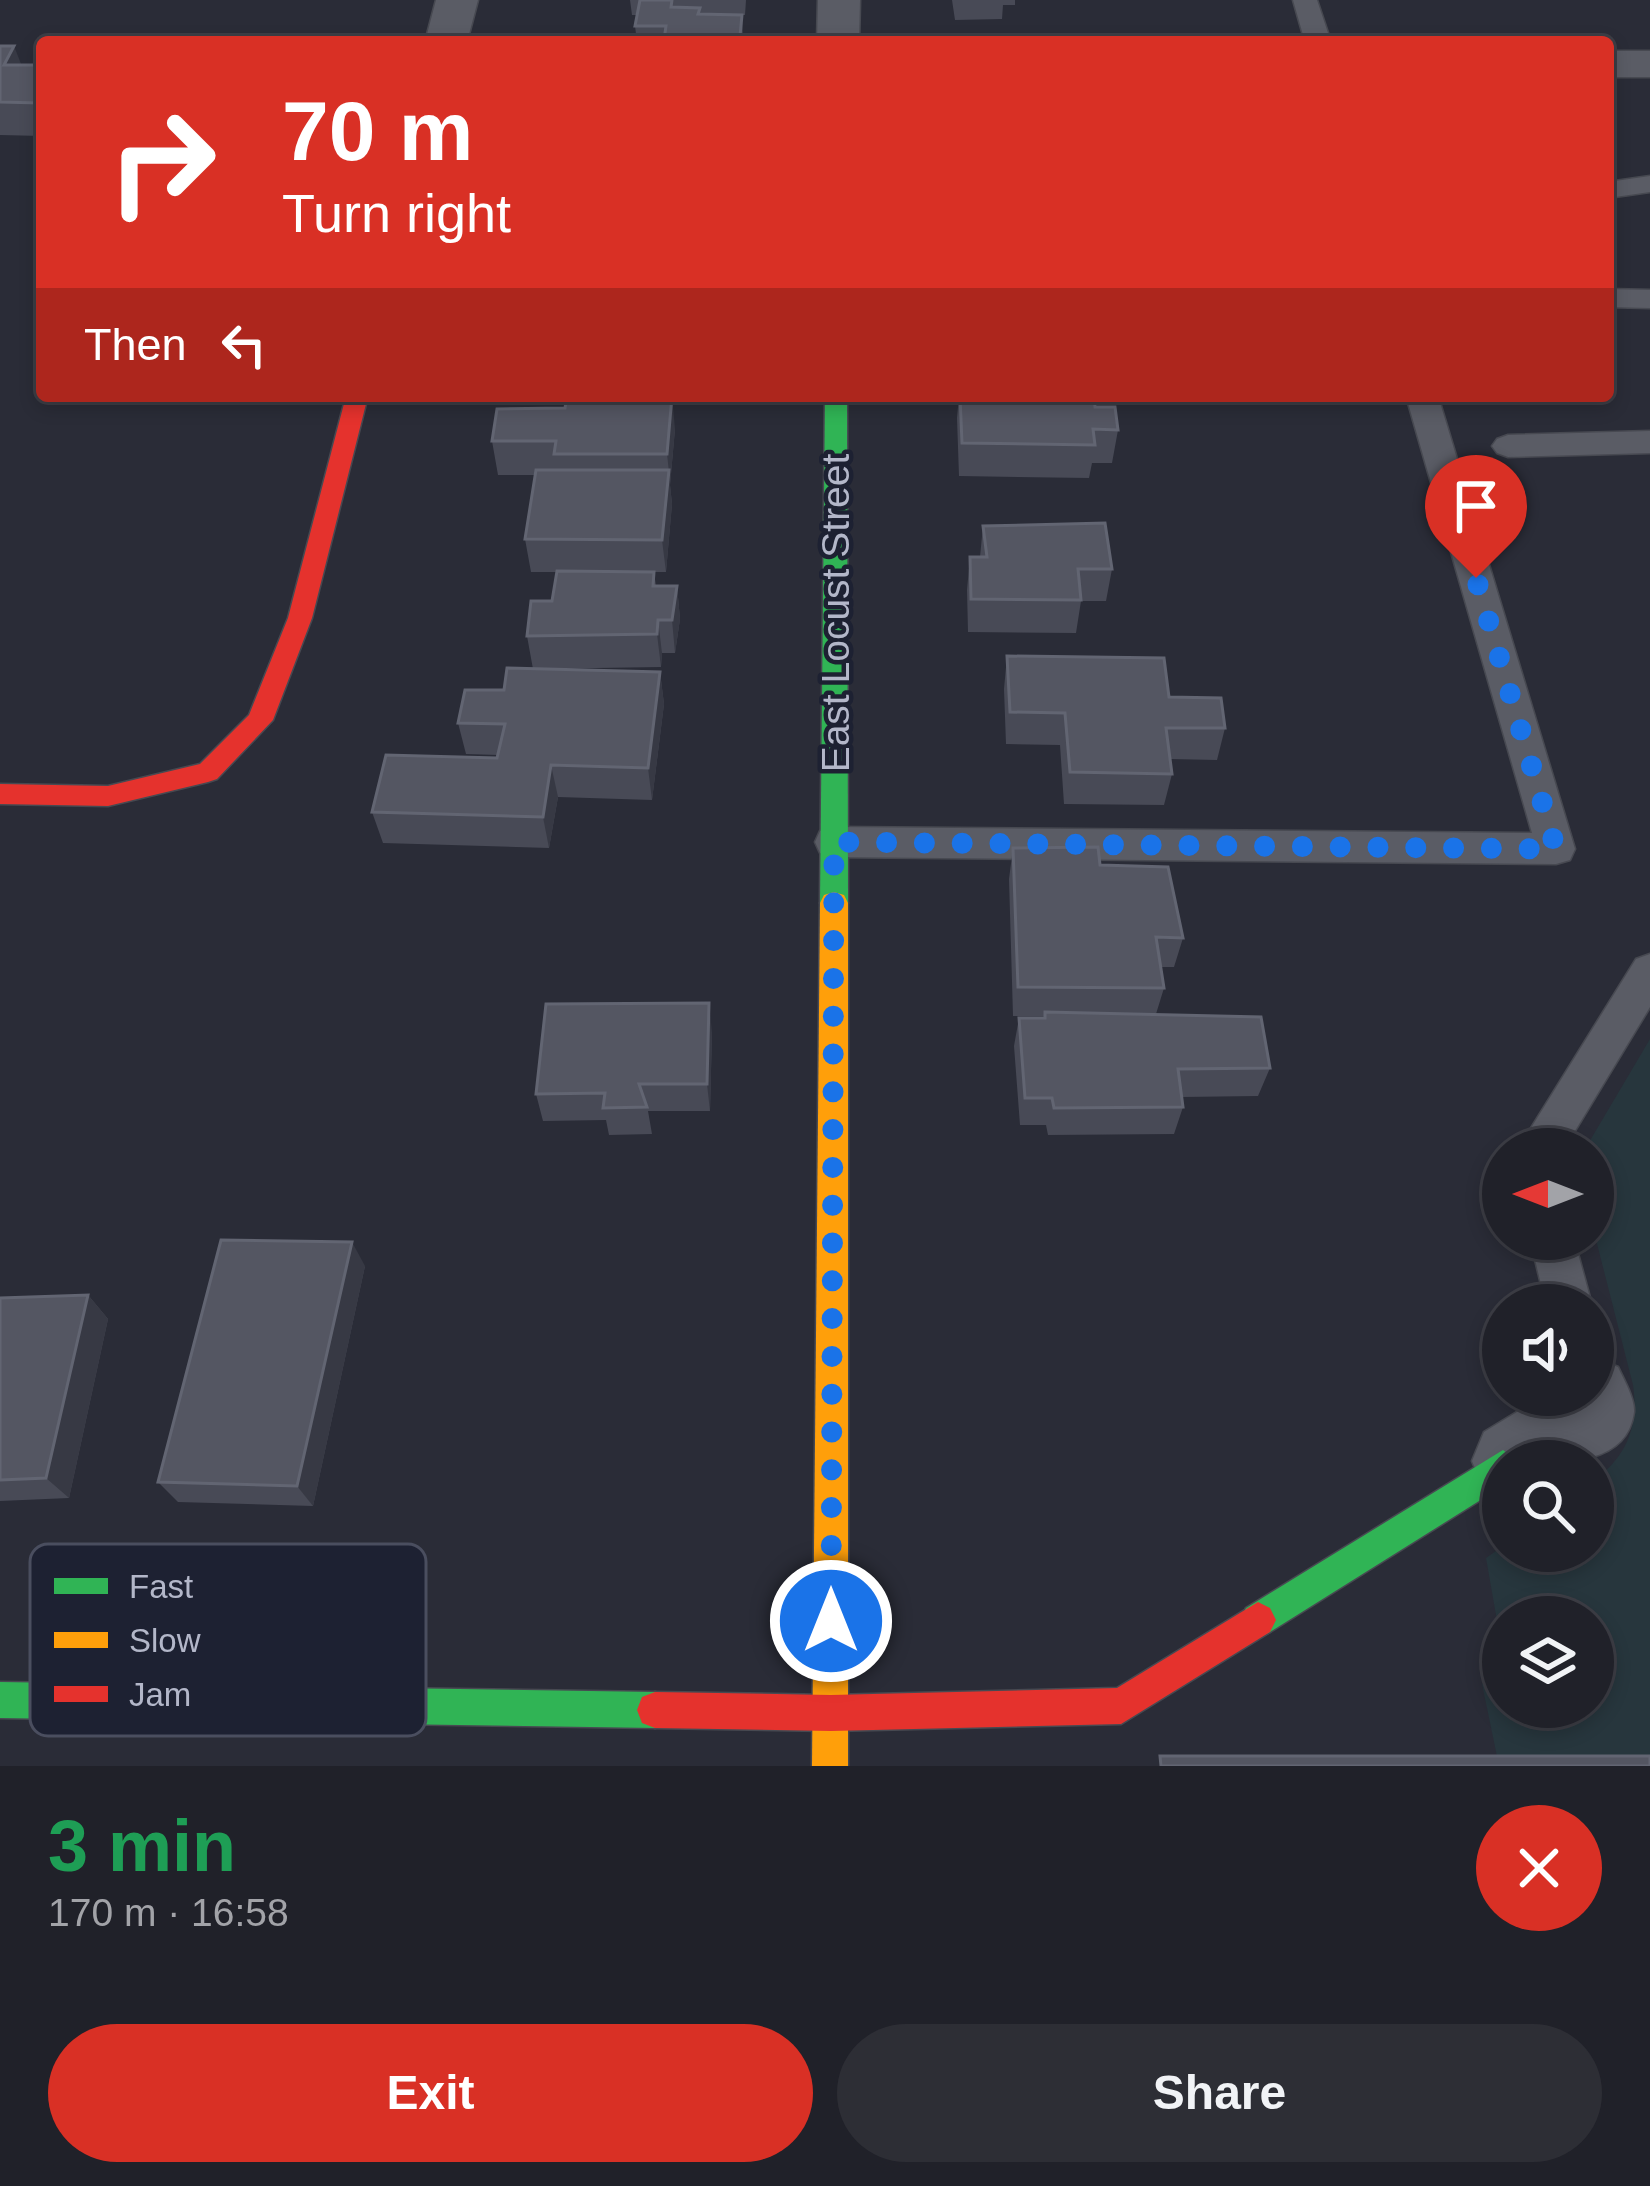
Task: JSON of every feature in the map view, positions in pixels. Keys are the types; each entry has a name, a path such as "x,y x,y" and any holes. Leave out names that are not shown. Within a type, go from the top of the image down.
{"street":[{"path":"448,36 457,0"},
{"path":"838,36 839,0"},
{"path":"1614,64 1650,64"},
{"path":"0,794 108,796 208,772 260,720 300,618 355,402"},
{"name":"East Locust Street","path":"830,1766 836,402"},
{"path":"1547,1440 1586,1416"},
{"path":"426,1707 831,1713 1121,1706 1482,1480"},
{"path":"0,1700 30,1700"}],"lane":[{"path":"1305,0 1316,36"},
{"path":"1614,189 1650,184"},
{"path":"1614,298 1650,299"},
{"path":"834,842 1556,849 1424,402"},
{"path":"1508,446 1650,442"},
{"path":"1553,1128 1650,971"}],"shaded area":[{"path":"1650,1039 1650,1766 1499,1766 1491,1728 1614,1728 1614,1596 1493,1596 1488,1572 1614,1572 1614,1462 1632,1427 1634,1400 1614,1310 1614,1284 1607,1284 1601,1260 1614,1260 1614,1128 1597,1128"}],"building":[{"path":"640,0 672,0 671,7 700,8 698,14 742,15 740,36 665,36 666,26 635,26"},
{"path":"0,46 14,46 4,65 36,65 36,103 0,102"},
{"path":"566,402 671,402 667,454 554,454 556,441 492,441 497,409 565,408"},
{"path":"960,402 1095,402 1095,407 1115,407 1118,430 1093,429 1095,445 962,443"},
{"path":"536,470 669,470 662,540 525,539"},
{"path":"1105,523 1112,569 1078,569 1081,600 971,599 970,557 987,557 983,526"},
{"path":"557,571 654,572 653,586 677,586 672,620 658,620 657,634 527,636 531,601 552,601"},
{"path":"1007,656 1164,658 1169,697 1221,698 1225,728 1166,728 1172,774 1070,772 1065,713 1010,712"},
{"path":"507,668 660,672 648,768 551,765 543,817 372,812 386,755 497,758 505,724 458,723 465,690 504,690"},
{"path":"1098,847 1100,865 1168,867 1183,938 1156,937 1164,988 1018,987 1013,848"},
{"path":"709,1003 707,1084 639,1084 647,1107 603,1108 605,1093 536,1094 546,1004"},
{"path":"1045,1012 1261,1017 1270,1068 1178,1069 1183,1107 1054,1108 1052,1098 1025,1098 1019,1018 1045,1018"},
{"path":"221,1240 352,1242 297,1486 158,1482"},
{"path":"88,1295 46,1478 0,1480 0,1298"},
{"path":"1160,1756 1650,1756 1650,1766 1161,1766"}],"traffic: fast":[{"path":"834,903 836,402"},
{"path":"1258,1620 1482,1480"},
{"path":"0,1700 30,1700"},
{"path":"426,1707 655,1710"}],"traffic: slow":[{"path":"830,1766 834,903"}],"traffic: jam":[{"path":"0,794 108,796 208,772 260,720 300,618 355,402"},
{"path":"655,1710 831,1713 1121,1706 1258,1620"}],"route":[{"path":"831,1621 834,842 1556,849 1476,578"}]}
